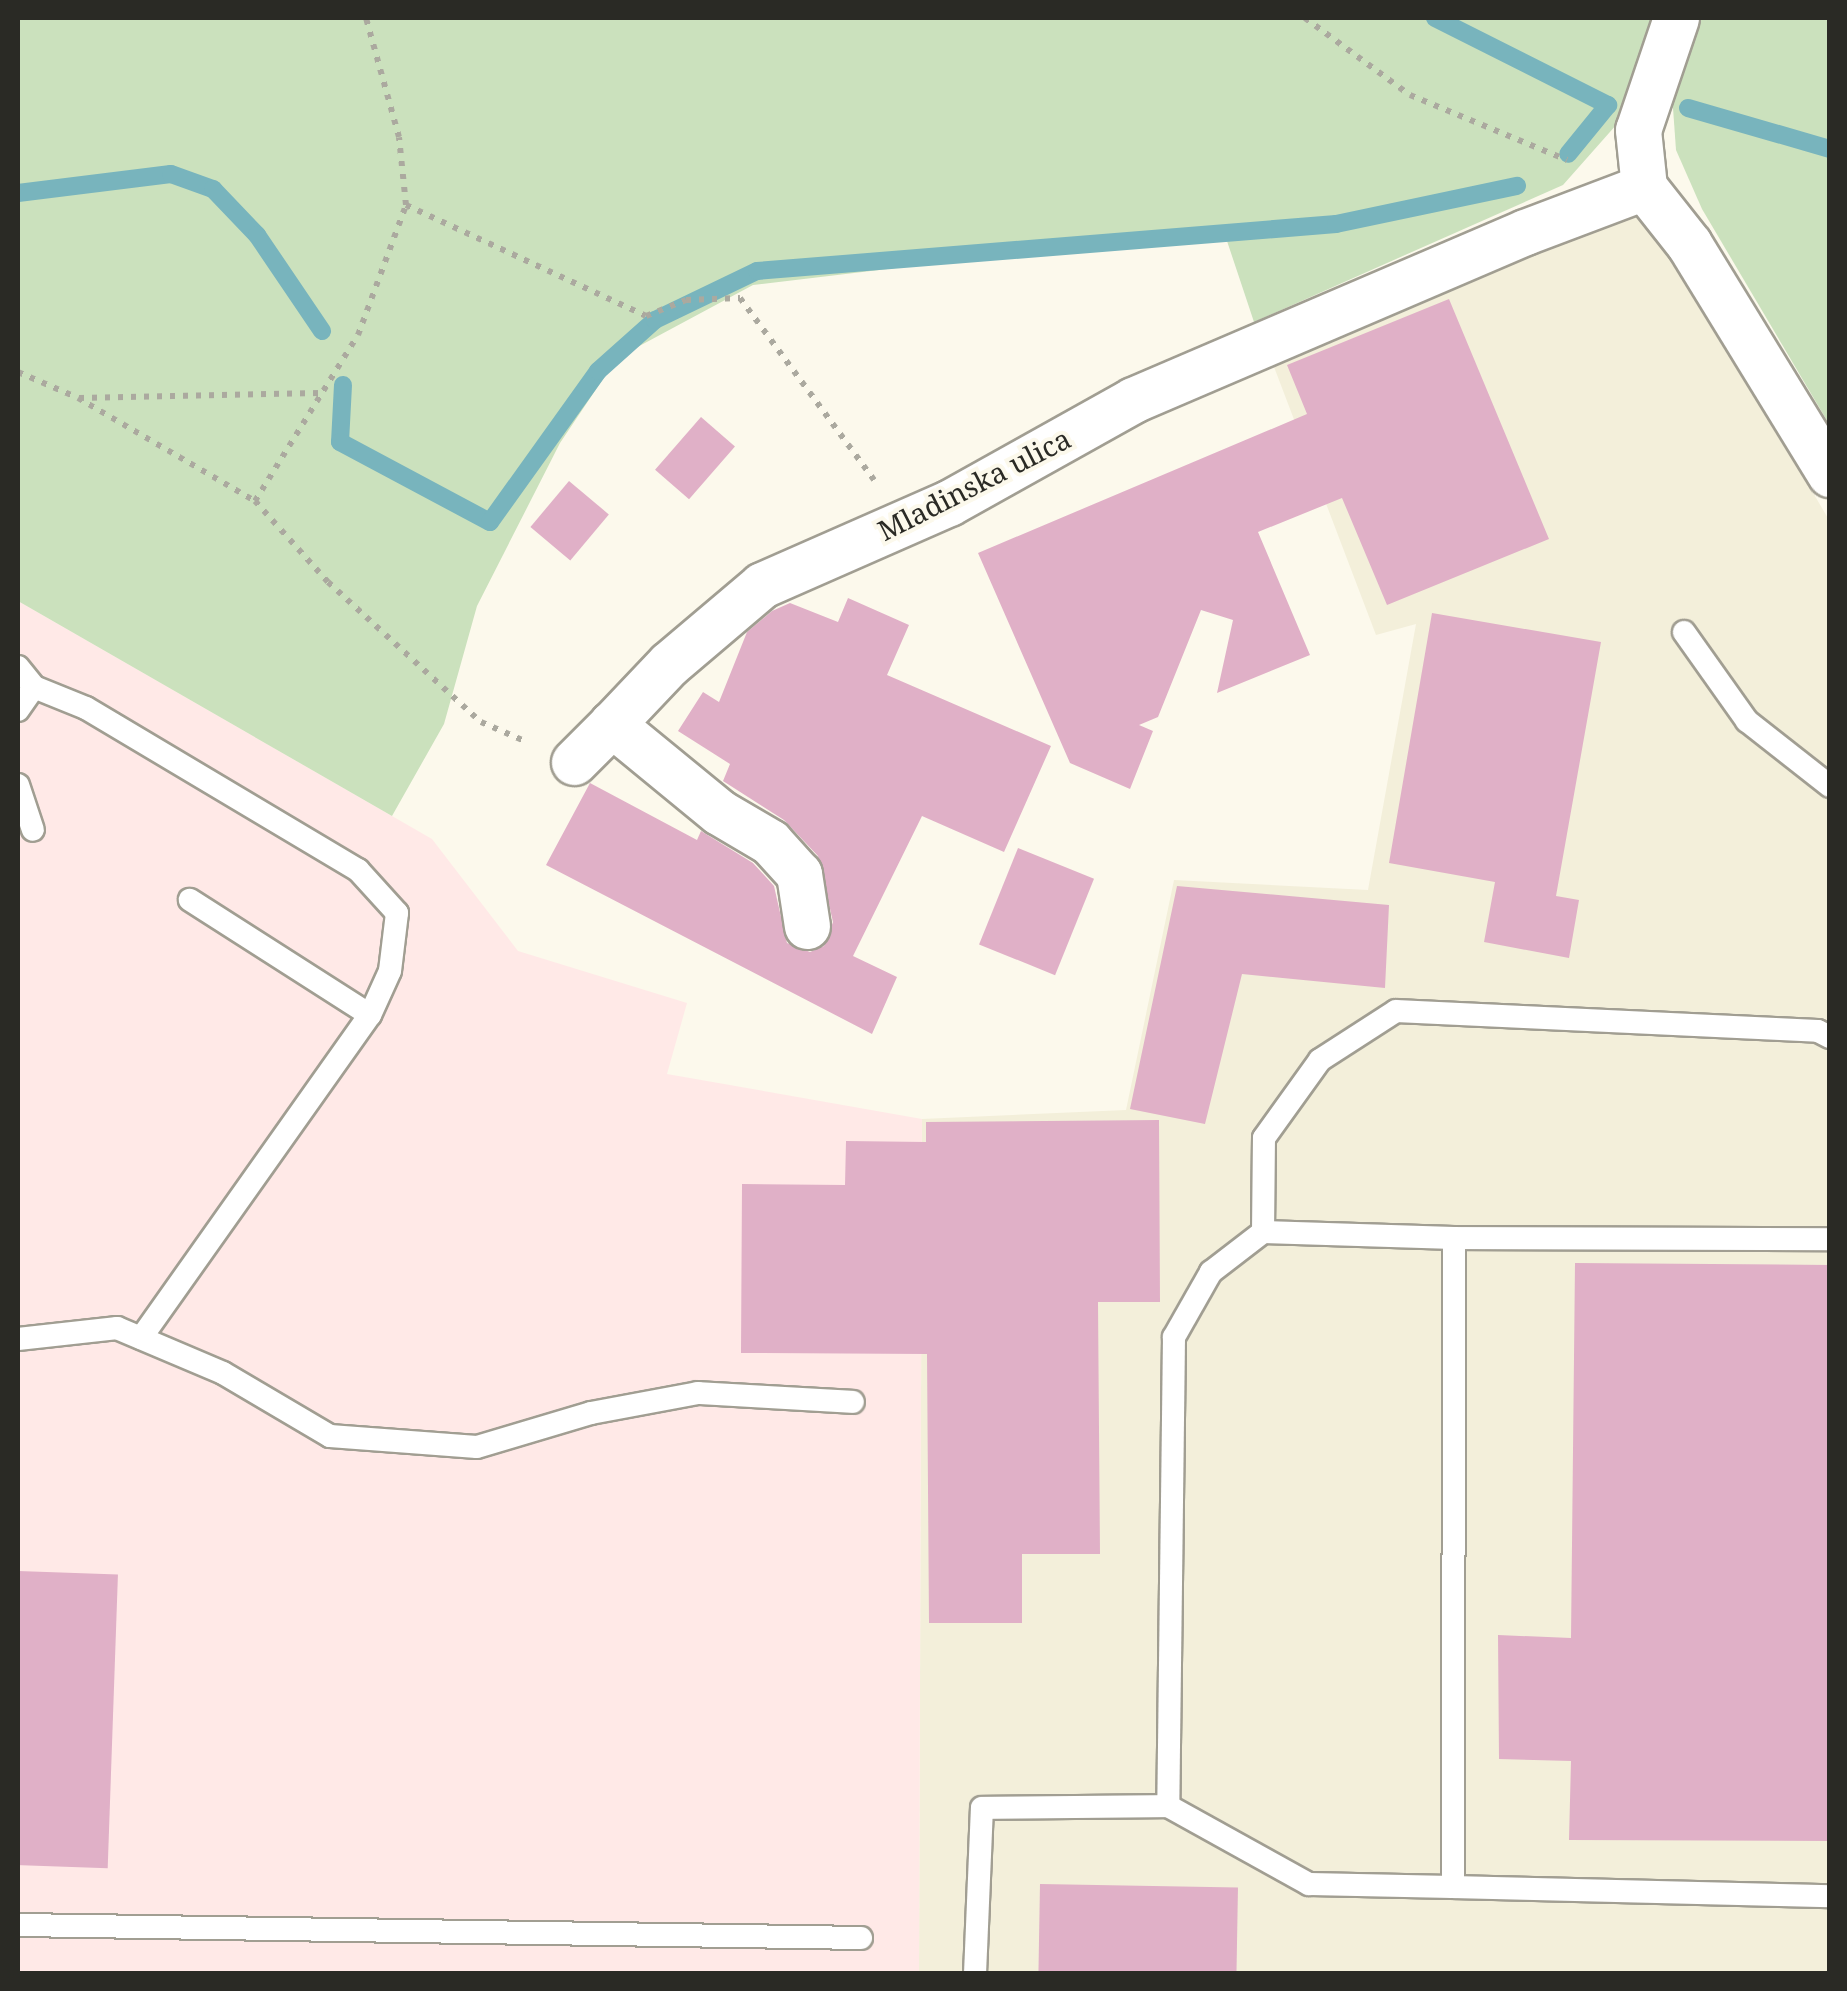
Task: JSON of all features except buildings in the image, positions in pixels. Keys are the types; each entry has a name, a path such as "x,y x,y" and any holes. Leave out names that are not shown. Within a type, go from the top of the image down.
{"street":[{"path":"1676,18 1638,130 1644,188 1690,244 1830,474"},
{"name":"Mladinska ulica","path":"574,762 668,664 762,585 899,525 1132,400 1525,232 1644,188"},
{"path":"612,724 720,812 770,842 800,874 807,926"}],"lane":[{"path":"1684,632 1747,721 1830,786"},
{"path":"18,667 34,687 86,708 358,870 397,914 390,971 370,1015 141,1338"},
{"path":"18,710 34,687"},
{"path":"18,785 33,830"},
{"path":"190,900 370,1015"},
{"path":"1263,1232 1264,1138 1320,1060 1396,1011 1818,1031 1830,1037"},
{"path":"1168,1806 1174,1338 1211,1272 1263,1232 1454,1238 1830,1238"},
{"path":"1453,1887 1454,1238"},
{"path":"18,1338 117,1328 223,1373 330,1436 477,1447 591,1413 698,1393 853,1402"},
{"path":"975,1974 982,1808 1168,1806 1309,1884 1830,1896"},
{"path":"18,1925 861,1938"}],"path":[{"path":"255,501 358,334 406,204 399,138 366,18"},
{"path":"1305,18 1410,94 1558,157 1576,162 1604,157 1638,130"},
{"path":"406,204 646,316 686,300 740,298 872,476 899,525"},
{"path":"18,372 78,398 255,501 328,582 480,722 574,762"},
{"path":"78,398 320,393"}],"shaded area":[{"path":"1648,211 1829,520 1829,1973 919,1974 922,1119 1126,1110 1174,880 1368,890 1416,624 1376,635 1271,359 1617,212"},
{"path":"18,601 432,839 518,951 687,1003 667,1074 922,1119 919,1973 18,1973"}],"green space":[{"path":"18,18 1654,18 1617,124 1563,185 1254,322 1223,229 753,285 617,358 560,443 477,606 444,724 392,816 18,601"},
{"path":"1700,18 1829,18 1829,424 1702,209 1676,150 1671,80"}],"waterway":[{"path":"1435,18 1608,105 1568,154"},
{"path":"1688,108 1830,149"},
{"path":"18,193 171,174 213,189 257,235 322,331"},
{"path":"343,385 340,442 490,522 598,371 655,320 757,271 1336,224 1517,186"}]}
